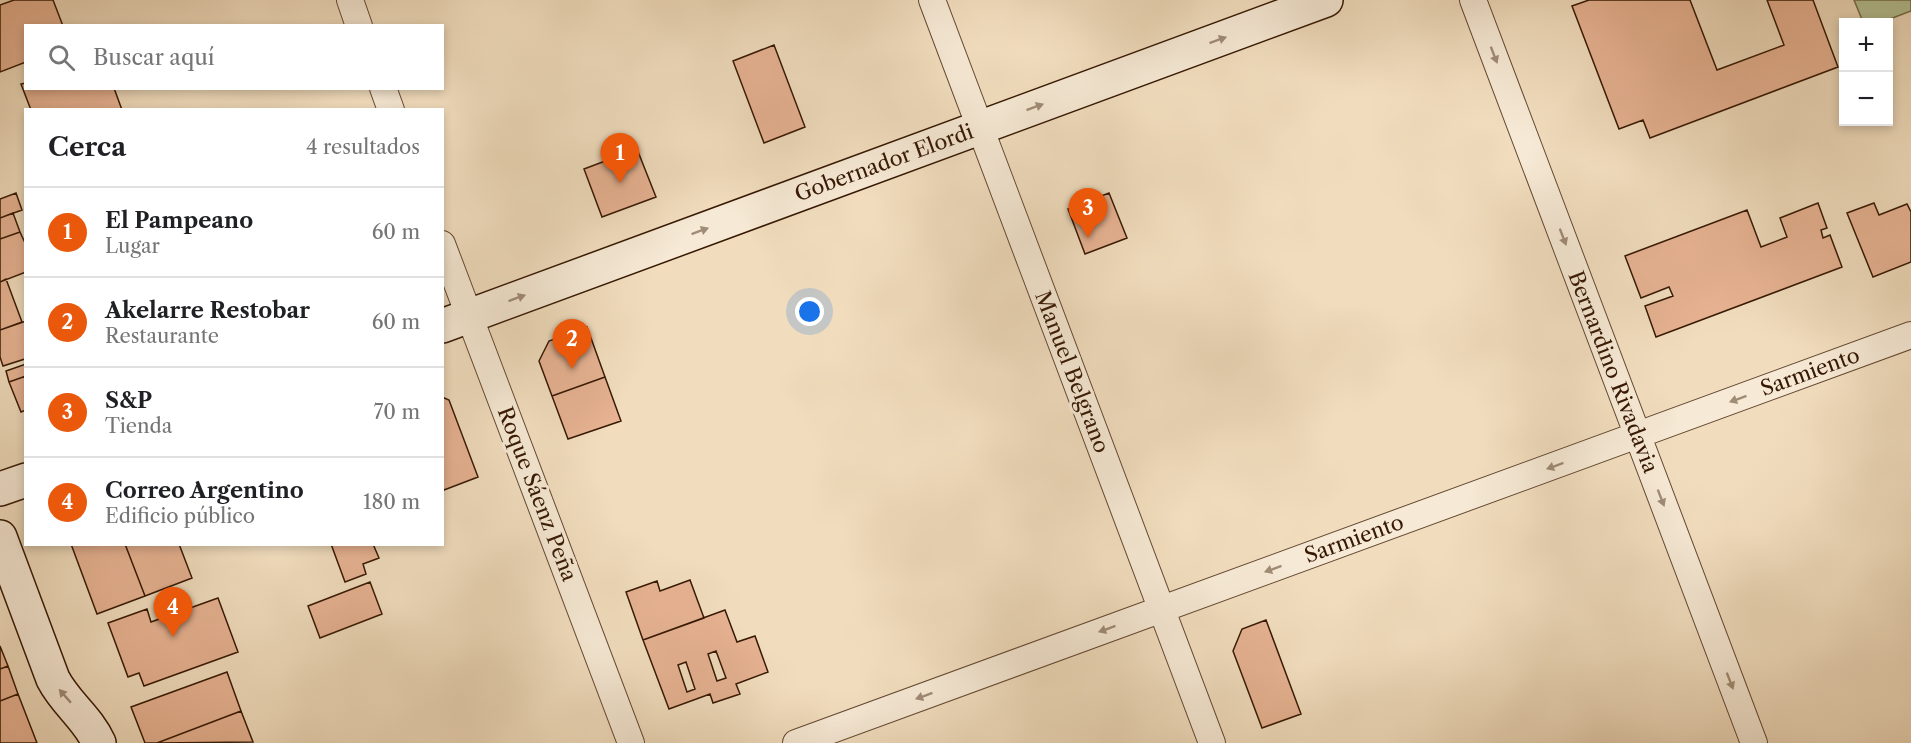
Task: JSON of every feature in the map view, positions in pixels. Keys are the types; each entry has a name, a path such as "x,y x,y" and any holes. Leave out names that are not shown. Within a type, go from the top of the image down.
{"street":[{"path":"350,0 359,24"},
{"name":"Manuel Belgrano","path":"932,0 1212,743"},
{"name":"Gobernador Elordi","path":"456,321 1326,0"},
{"name":"Bernardino Rivadavia","path":"1473,0 1754,743"},
{"path":"384,90 390,108"},
{"name":"Roque Sáenz Peña","path":"444,255 456,321 631,743"},
{"name":"Sarmiento","path":"796,743 1911,336"},
{"path":"0,489 24,481"},
{"path":"0,537 53,679 61,693 88,723 99,743"}],"green space":[{"path":"1854,0 1911,0 1911,11 1893,18 1861,18"}],"building":[{"path":"14,0 53,0 62,24 24,24 24,63 0,72 0,5"},
{"path":"1589,0 1690,0 1717,70 1784,45 1767,0 1813,0 1838,67 1650,138 1643,120 1619,129 1572,6"},
{"path":"774,45 805,127 764,143 733,61"},
{"path":"24,83 24,90 115,90 121,108 30,108 21,84"},
{"path":"637,149 656,197 602,217 584,169"},
{"path":"16,193 22,210 0,218 0,199"},
{"path":"1109,193 1127,238 1085,254 1068,209"},
{"path":"1818,203 1827,228 1821,230 1823,238 1830,235 1842,267 1656,337 1645,306 1673,296 1669,287 1641,298 1625,256 1747,210 1761,247 1787,237 1780,218"},
{"path":"1874,203 1879,215 1907,204 1911,212 1911,262 1873,277 1847,213"},
{"path":"13,213 20,232 0,239 0,218"},
{"path":"20,232 24,241 24,273 0,282 0,239"},
{"path":"6,279 22,322 0,330 0,282"},
{"path":"24,322 24,359 3,366 0,357 0,330"},
{"path":"587,327 605,377 552,396 539,361 549,341"},
{"path":"24,365 24,377 9,382 6,371"},
{"path":"24,377 24,411 21,412 9,382"},
{"path":"605,377 621,421 568,439 552,396"},
{"path":"444,398 449,400 478,477 444,490"},
{"path":"72,546 126,546 145,596 97,614"},
{"path":"126,546 180,546 192,578 145,596"},
{"path":"332,546 374,546 379,558 363,564 366,574 345,582"},
{"path":"690,580 704,618 643,640 626,592 657,581 660,591"},
{"path":"370,582 382,614 320,638 308,606"},
{"path":"218,598 238,652 144,686 139,673 128,677 108,623 147,609 151,622"},
{"path":"725,610 737,642 755,636 768,672 736,684 740,694 713,703 710,694 669,709 643,640","holes":["716,651 726,678 717,681 708,654","686,662 695,689 687,692 678,665"]},
{"path":"1266,620 1301,714 1262,728 1233,651 1242,629"},
{"path":"0,646 8,666 0,669"},
{"path":"8,666 18,694 0,701 0,669"},
{"path":"227,672 241,711 157,743 145,743 131,707"},
{"path":"18,694 37,743 0,743 0,701"},
{"path":"241,711 253,742 157,743"}],"place":[{"name":"El Pampeano","path":"620,183"},
{"name":"S&P","path":"1088,238"},
{"name":"Akelarre Restobar","path":"572,369"},
{"name":"Correo Argentino","path":"173,637"}]}
